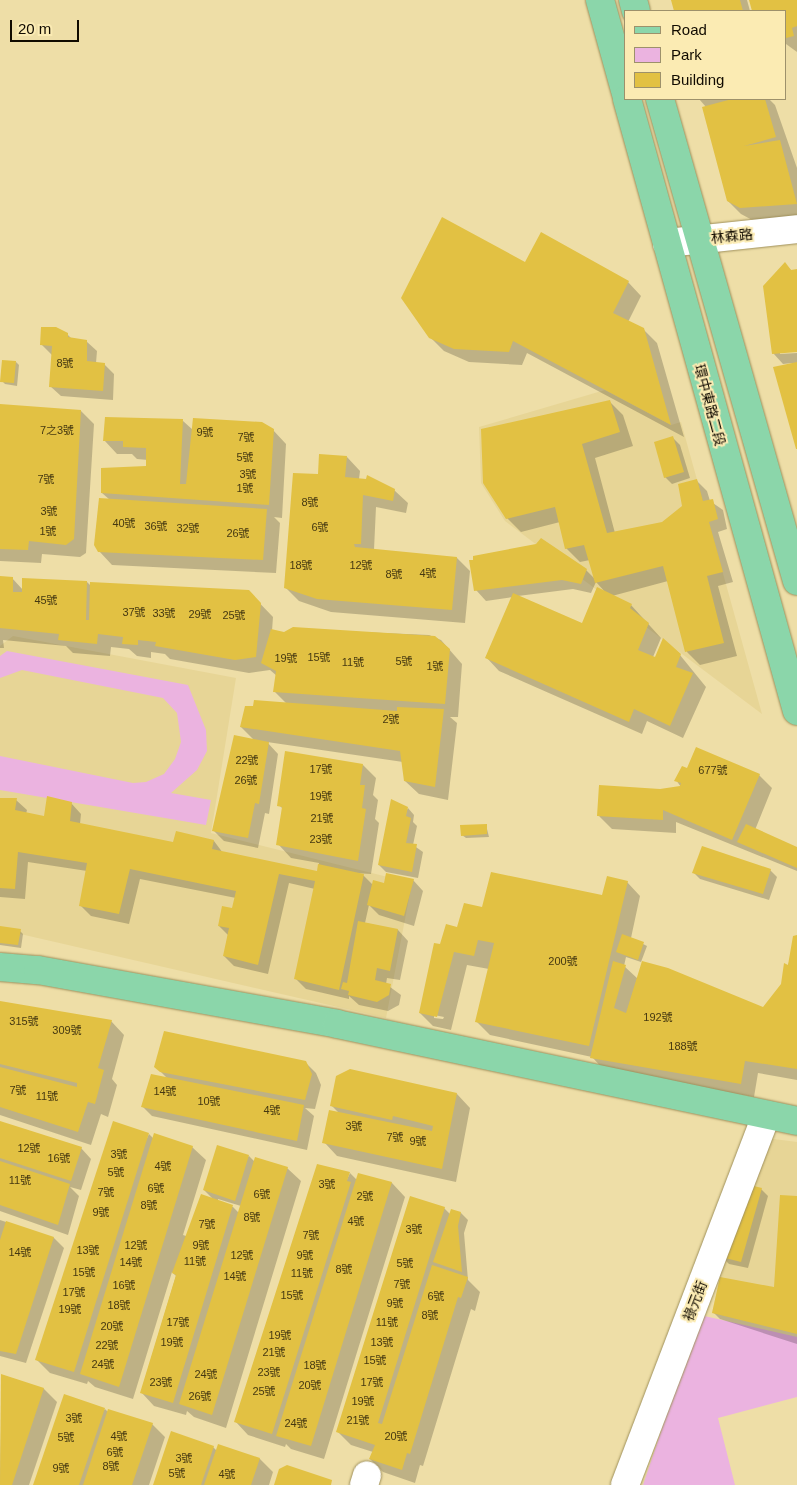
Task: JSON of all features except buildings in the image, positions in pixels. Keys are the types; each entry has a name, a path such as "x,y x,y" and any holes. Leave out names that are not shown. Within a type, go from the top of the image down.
{"main road":[{"path":"600,0 624,87"},
{"name":"環中東路二段","path":"627,100 797,710"},
{"path":"660,100 698,240 797,581"},
{"path":"0,967 38,970 338,1024 766,1116 797,1121"}],"street":[{"name":"林森路","path":"667,243 797,229"},
{"name":"祿元街","path":"625,1485 766,1116"}],"shaded area":[{"path":"605,390 671,425 681,422 762,714 505,521 481,483 479,427"},
{"path":"13,636 236,678 211,833 412,883 386,1018 16,933 0,933 0,646"},
{"path":"759,1137 797,1142 797,1332 712,1313 720,1277 721,1257"}],"green space":[{"path":"7,651 188,685 206,730 207,751 197,770 171,793 211,800 206,825 0,790 0,756 133,783 146,782 164,774 175,759 181,742 177,713 163,698 22,670 0,678 0,656"},
{"path":"700,1315 797,1337 797,1397 718,1418 735,1485 643,1485"}]}
